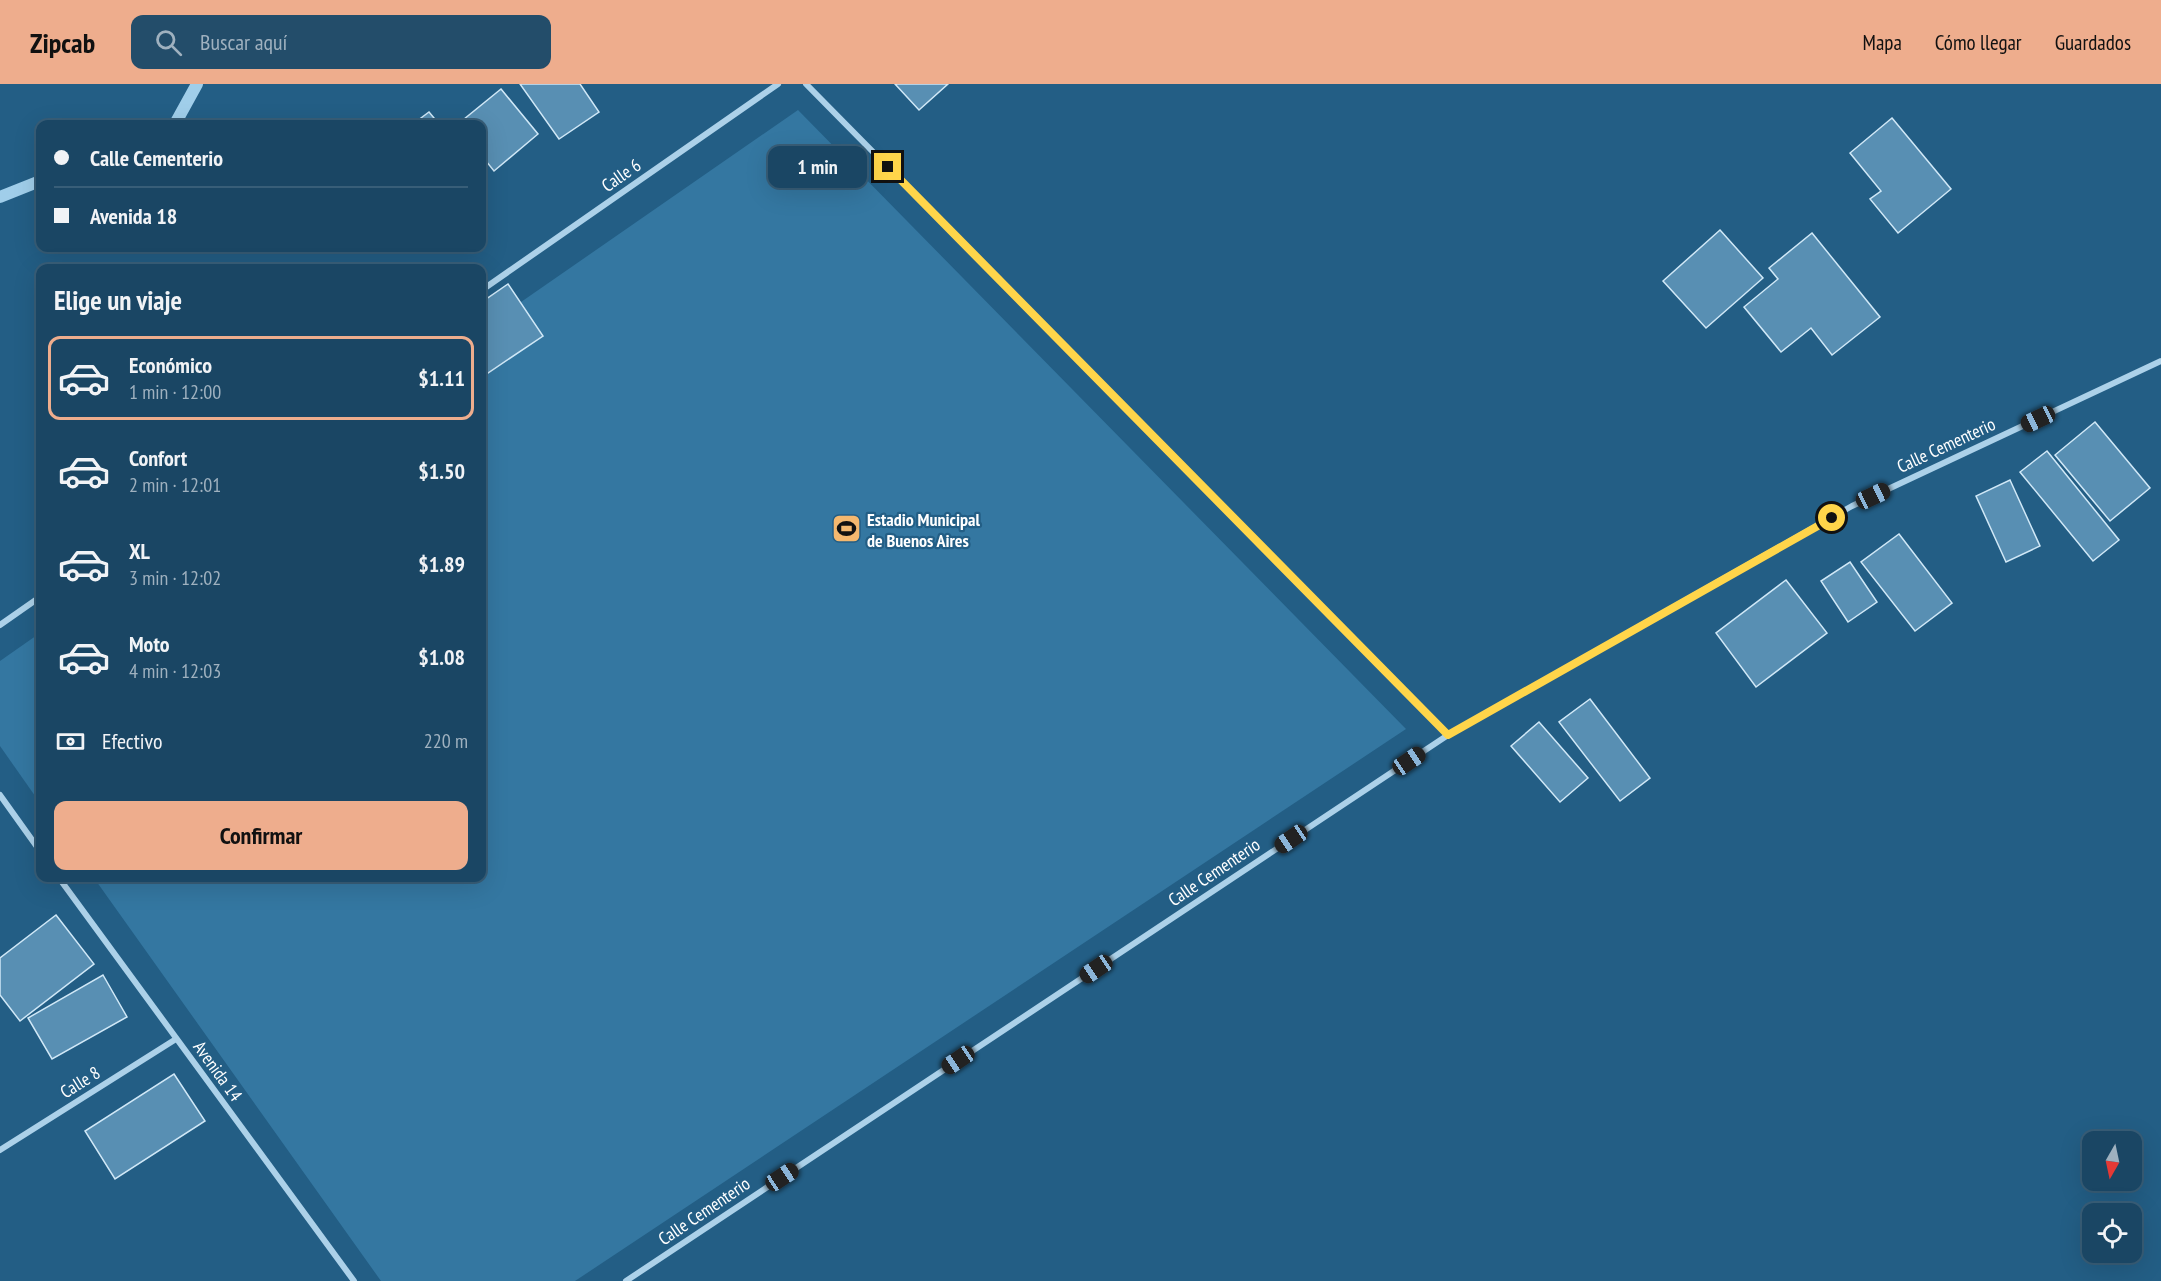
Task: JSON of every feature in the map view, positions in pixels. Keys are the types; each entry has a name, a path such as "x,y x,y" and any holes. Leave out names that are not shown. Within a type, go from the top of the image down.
{"street":[{"name":"Calle 6","path":"486,287 778,84"},
{"path":"806,84 1448,735"},
{"name":"Calle Cementerio","path":"626,1281 1448,735 1852,506 2161,361"},
{"path":"0,626 36,600"},
{"path":"0,795 36,845"},
{"name":"Avenida 14","path":"62,882 354,1281"},
{"name":"Calle 8","path":"0,1150 176,1039"}],"shaded area":[{"name":"Estadio Municipal de Buenos Aires","path":"798,110 1406,729 575,1281 381,1281 97,882 486,882 486,326"},
{"path":"36,636 36,797 0,746 0,661"}],"building":[{"path":"520,84 580,84 599,112 559,139"},
{"path":"895,84 948,84 919,110"},
{"path":"501,89 538,134 494,171 486,161 486,120 463,120"},
{"path":"429,112 436,120 418,120"},
{"path":"1892,118 1951,189 1898,233 1870,199 1881,191 1850,153"},
{"path":"1720,230 1763,278 1706,328 1663,281"},
{"path":"1812,233 1880,317 1832,355 1811,328 1781,352 1744,307 1778,279 1769,268"},
{"path":"508,284 543,336 486,374 486,299"},
{"path":"2095,422 2150,488 2110,521 2055,455"},
{"path":"2047,451 2119,540 2093,561 2020,472"},
{"path":"2010,480 2040,546 2006,562 1976,496"},
{"path":"1899,534 1952,603 1915,631 1861,562"},
{"path":"1850,562 1877,602 1848,622 1821,581"},
{"path":"1786,580 1827,633 1756,687 1716,633"},
{"path":"1590,699 1650,778 1620,801 1559,722"},
{"path":"1539,722 1588,778 1560,802 1511,746"},
{"path":"56,915 94,964 20,1021 0,995 0,958"},
{"path":"103,975 127,1017 52,1059 28,1018"},
{"path":"174,1074 205,1121 115,1179 85,1131"}],"waterway":[{"path":"177,120 197,84"},
{"path":"0,197 36,183"}],"place":[{"name":"Estadio Municipal de Buenos Aires","path":"846,529"}],"route":[{"path":"888,167 1448,735 1832,518"}]}
